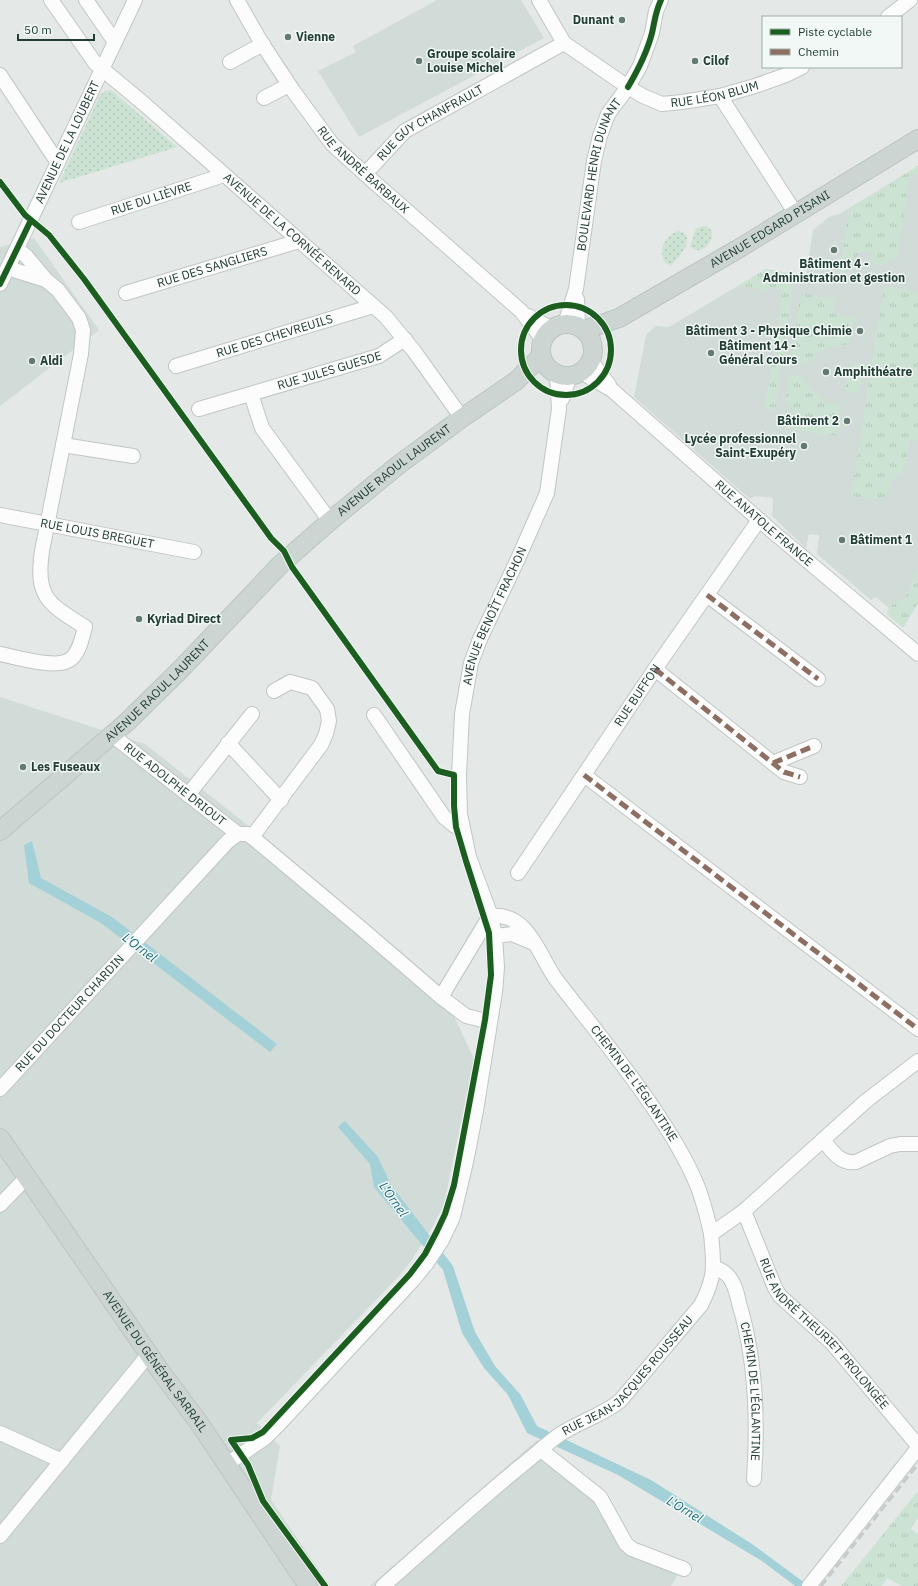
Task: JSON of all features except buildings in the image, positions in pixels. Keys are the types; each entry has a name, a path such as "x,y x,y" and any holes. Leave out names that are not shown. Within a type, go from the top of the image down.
{"main road":[{"name":"AVENUE EDGARD PISANI","path":"567,350 796,214 918,139"},
{"name":"AVENUE RAOUL LAURENT","path":"0,831 112,735 181,669 280,565 330,521 397,466 462,418 516,381 567,350"},
{"name":"AVENUE DU GÉNÉRAL SARRAIL","path":"0,1138 227,1464 308,1586"}],"street":[{"name":"AVENUE DE LA CORNÉE RENARD","path":"51,0 89,56 102,70 143,103 386,317 406,339 462,418"},
{"path":"86,0 115,42"},
{"name":"AVENUE DE LA LOUBERT","path":"0,284 135,0"},
{"name":"RUE ANDRÉ BARBAUX","path":"237,0 289,85 332,144 567,350"},
{"path":"539,0 564,43"},
{"name":"BOULEVARD HENRI DUNANT","path":"567,350 594,161 600,136 608,114 628,87 640,66 652,33 656,11 661,0"},
{"path":"889,16 910,0"},
{"name":"RUE LÉON BLUM","path":"564,43 628,87 643,96 662,104 720,96 755,86 786,75 800,68"},
{"name":"RUE GUY CHANFRAULT","path":"365,174 404,131 564,43"},
{"path":"230,62 263,44"},
{"path":"0,75 58,163"},
{"path":"264,98 289,85"},
{"path":"720,96 796,214"},
{"name":"RUE DU LIÈVRE","path":"79,222 224,175"},
{"name":"RUE DES SANGLIERS","path":"126,293 299,241"},
{"path":"0,654 52,664 67,662 72,658 78,649 85,627 59,611 50,602 45,594 40,576 40,566 47,525 81,354 83,330 79,318 58,290 46,280 26,256 17,249"},
{"path":"8,268 46,280"},
{"name":"RUE DES CHEVREUILS","path":"176,366 373,306"},
{"name":"RUE JULES GUESDE","path":"199,409 379,356 406,339"},
{"name":"RUE ANATOLE FRANCE","path":"567,350 759,520 918,654"},
{"name":"AVENUE BENOÎT FRACHON","path":"227,1464 264,1438 279,1424 413,1280 442,1240 453,1217 476,1111 497,967 495,936 491,915 469,857 462,828 459,806 459,765 462,714 471,663 480,639 547,493 567,350"},
{"path":"251,394 262,428 330,521"},
{"path":"63,445 133,456"},
{"name":"RUE LOUIS BREGUET","path":"0,515 194,552"},
{"name":"RUE BUFFON","path":"518,873 655,670 759,520"},
{"path":"707,594 818,679"},
{"path":"655,670 784,772 800,777"},
{"path":"252,838 321,745 326,734 329,721 327,709 312,688 290,682 274,691"},
{"path":"188,795 252,714"},
{"path":"374,715 444,817 455,826 462,828"},
{"name":"RUE ADOLPHE DRIOUT","path":"112,735 238,834"},
{"path":"228,743 281,800"},
{"path":"773,763 814,746"},
{"path":"584,775 918,1029"},
{"path":"238,834 248,834 441,997 466,1016 482,1020 490,1020"},
{"name":"RUE DU DOCTEUR CHARDIN","path":"0,1089 228,841 238,834"},
{"path":"441,997 491,915"},
{"name":"CHEMIN DE L'ÉGLANTINE","path":"491,915 500,915 513,919 525,930 536,944 556,980 606,1042 669,1132 688,1165 698,1189 711,1234"},
{"path":"495,936 512,934 536,944"},
{"path":"711,1234 744,1211 866,1101 918,1062"},
{"path":"823,1140 842,1161 850,1163 856,1162 890,1146 900,1144 918,1144"},
{"path":"0,1205 27,1177"},
{"name":"RUE ANDRÉ THEURIET PROLONGÉE","path":"744,1211 770,1276 780,1296 832,1343 917,1444"},
{"name":"RUE JEAN-JACQUES ROUSSEAU","path":"383,1586 491,1490 544,1447 560,1435 584,1421 610,1409 629,1392 701,1305 710,1286 714,1267 711,1234"},
{"name":"CHEMIN DE L'ÉGLANTINE","path":"714,1267 723,1271 735,1287 749,1347 755,1425 756,1452 754,1479"},
{"path":"0,1536 149,1354"},
{"path":"0,1433 62,1461"},
{"path":"809,1586 917,1444"},
{"path":"544,1447 600,1497 626,1544 632,1549 684,1569"}],"shaded area":[{"name":"Groupe scolaire Louise Michel","path":"437,0 521,0 544,38 359,137 318,71 356,52 353,46"},
{"name":"Lycée professionnel Saint-Exupéry","path":"918,166 918,603 903,628 887,614 889,608 876,597 871,600 817,554 819,535 809,534 806,548 772,516 773,498 755,496 750,499 634,397 646,335 656,326 669,327 766,269 806,276 813,230 829,217 841,213"},
{"path":"34,238 99,330 0,406 0,247"},
{"path":"0,697 145,744 293,861 439,984 474,1059 444,1204 433,1226 411,1261 398,1277 257,1423 280,1446 271,1500 330,1586 0,1586"},
{"path":"537,1440 572,1471 624,1538 683,1566 671,1586 370,1586"}],"green space":[{"path":"111,90 177,147 59,183 100,95 105,91"},
{"path":"918,166 918,174 910,173 898,258 890,263 876,266 871,260 869,253 860,252 839,278 847,223 852,207"},
{"path":"702,226 709,228 712,232 712,237 706,247 701,250 695,250 690,246 696,229"},
{"path":"678,231 684,233 687,237 687,241 679,257 671,265 665,263 662,248 666,240"},
{"path":"766,269 795,274 775,410 765,408 783,290 768,287 767,291 739,285"},
{"path":"884,286 918,291 918,441 910,440 906,462 901,472 892,480 886,495 880,500 851,496"},
{"path":"806,294 835,299 833,314 854,317 849,344 825,349 816,355 808,365 791,362 800,299"},
{"path":"849,363 864,365 859,394 845,391"},
{"path":"789,374 804,377 814,393 822,399 840,405 836,436 792,429 794,410 785,403"},
{"path":"918,569 918,603 903,628 887,614 892,604 906,598"},
{"path":"918,1491 918,1517 911,1529 918,1534 918,1586 902,1586 887,1578 882,1586 841,1586"}],"water":[{"name":"L'Ornel","path":"32,841 41,878 112,917 277,1044 270,1052 101,923 29,883 24,845"},
{"name":"L'Ornel","path":"345,1121 378,1157 391,1185 453,1266 475,1332 495,1366 520,1394 537,1426 651,1480 752,1544 809,1586 795,1586 762,1561 618,1475 527,1433 508,1395 484,1368 462,1333 443,1270 374,1187 370,1164 338,1127"}],"railway":[{"path":"821,1586 918,1464"}],"marked path":[{"path":"707,595 818,679"},
{"path":"655,669 784,772 800,777"},
{"path":"773,763 814,746"},
{"path":"584,775 918,1029"}],"cycle path":[{"path":"628,87 639,68 648,47 656,13 661,0"},
{"path":"0,182 25,215 49,235 84,279 271,538 284,551 292,567 438,771 454,775 456,827 489,933 491,975 485,1020 454,1185 445,1214 425,1254 410,1274 263,1432 252,1438 231,1440 248,1465 263,1501 325,1586"},
{"path":"0,284 31,220"},
{"path":"566,305 583,308 598,318 608,333 611,350 608,367 598,382 583,392 566,395 549,392 534,382 524,367 521,350 524,333 534,318 549,308 566,305"}],"place":[{"name":"Dunant","path":"622,20"},
{"name":"Vienne","path":"288,37"},
{"name":"Groupe scolaire Louise Michel","path":"419,61"},
{"name":"Cilof","path":"695,61"},
{"name":"Bâtiment 4 - Administration et gestion","path":"834,250"},
{"name":"Bâtiment 3 - Physique Chimie","path":"860,331"},
{"name":"Bâtiment 14 - Général cours","path":"711,353"},
{"name":"Aldi","path":"32,361"},
{"name":"Amphithéatre","path":"826,372"},
{"name":"Bâtiment 2","path":"847,421"},
{"name":"Lycée professionnel Saint-Exupéry","path":"804,446"},
{"name":"Bâtiment 1","path":"842,540"},
{"name":"Kyriad Direct","path":"139,619"},
{"name":"Les Fuseaux","path":"23,767"}]}
